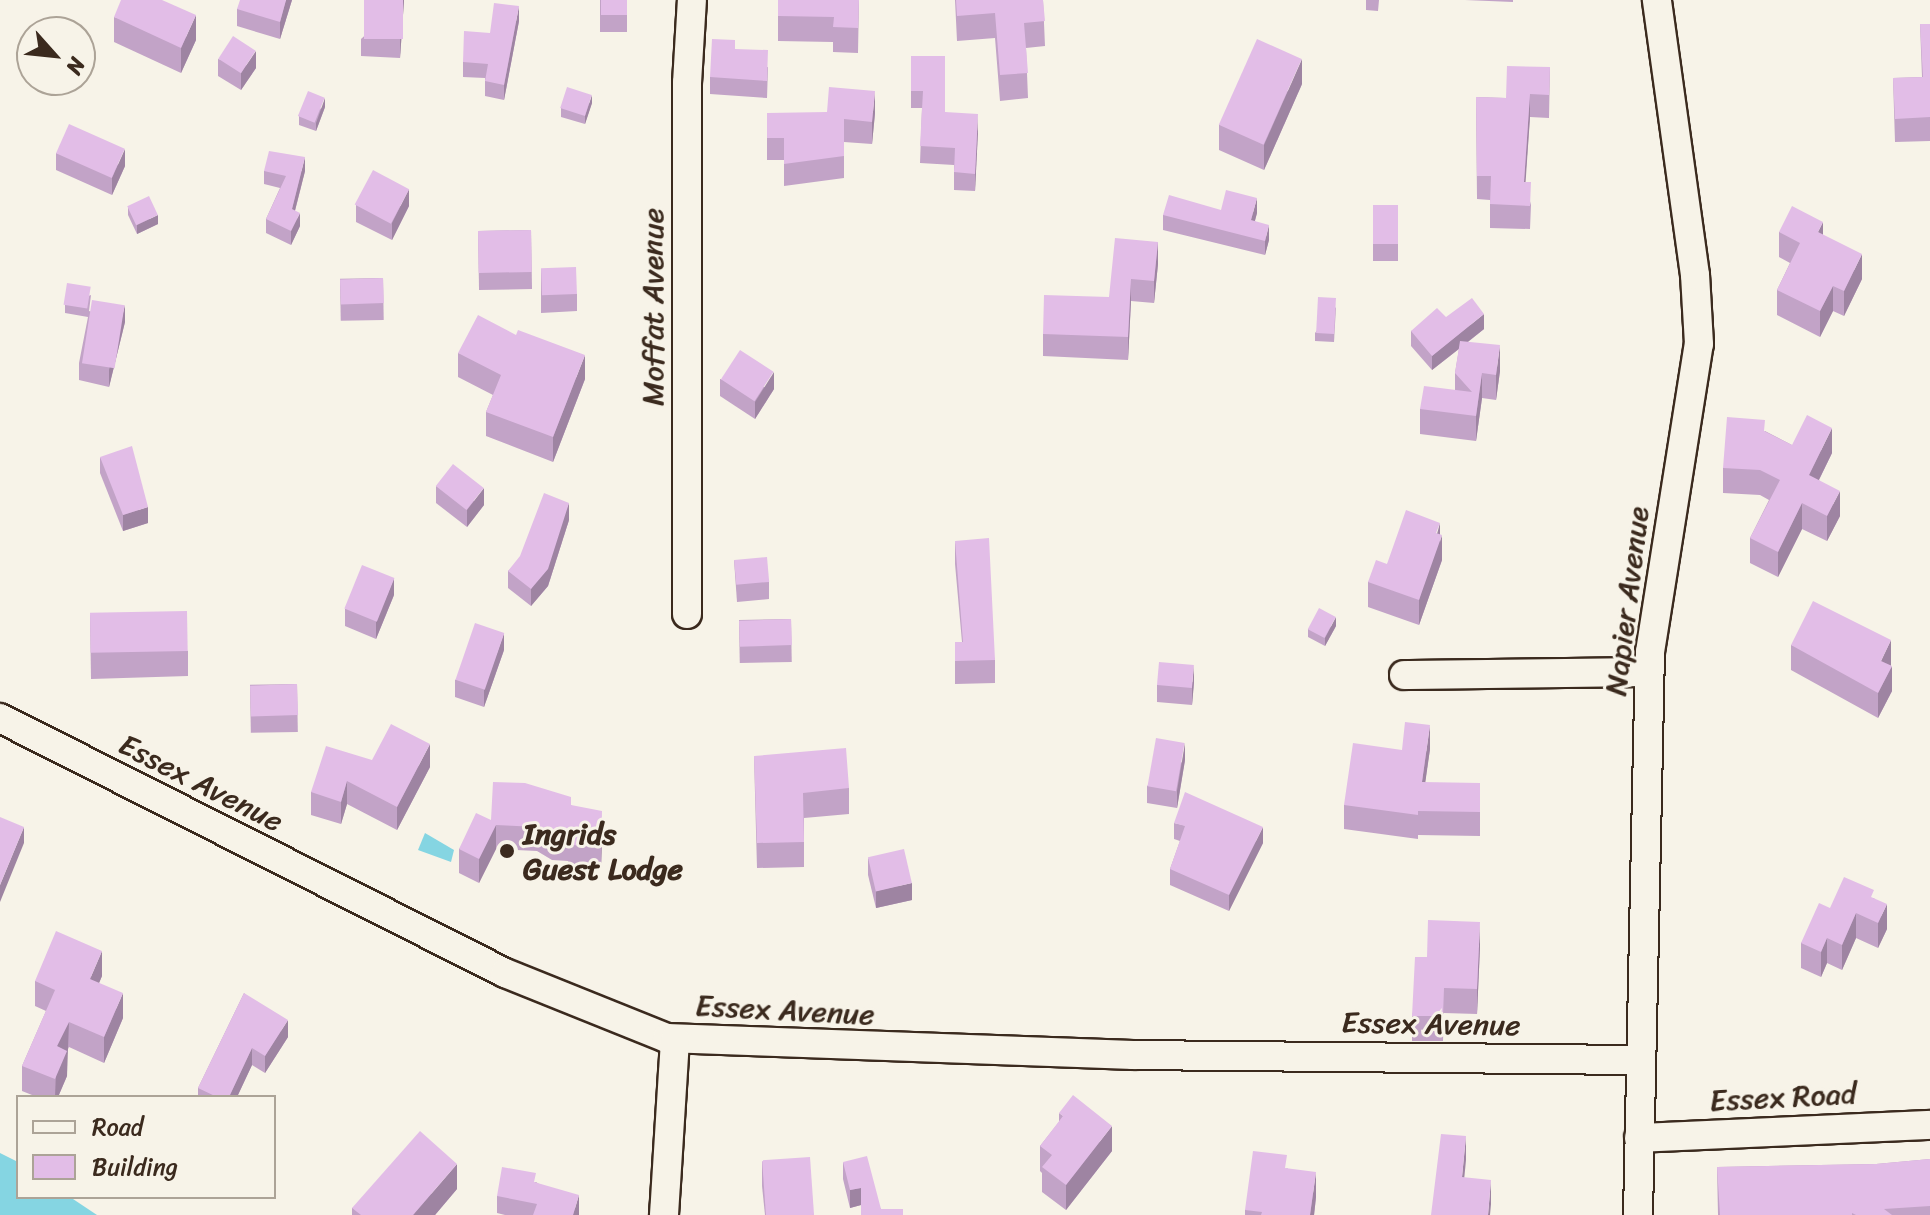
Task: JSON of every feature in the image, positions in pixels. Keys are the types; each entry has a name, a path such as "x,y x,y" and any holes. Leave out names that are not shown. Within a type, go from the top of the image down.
{"street":[{"name":"Moffat Avenue","path":"687,614 687,83 692,0"},
{"name":"Napier Avenue","path":"1638,1215 1649,672 1664,544 1696,386 1699,344 1695,275 1657,0"},
{"path":"1404,675 1649,672"},
{"name":"Essex Avenue","path":"0,718 505,973 675,1039 1101,1054 1640,1060"},
{"path":"664,1215 675,1039"},
{"name":"Essex Road","path":"1639,1138 1930,1125"}],"water":[{"path":"425,833 454,850 451,862 418,850"},
{"path":"0,1153 16,1161 16,1199 73,1199 97,1215 0,1215"}],"building":[{"path":"121,0 162,0 196,15 181,48 114,17"},
{"path":"240,0 286,0 280,22 237,9"},
{"path":"364,0 403,0 403,39 364,39"},
{"path":"601,0 627,0 627,15 601,15"},
{"path":"778,0 859,0 858,28 833,27 834,17 778,16"},
{"path":"956,0 1043,0 1045,21 1024,23 1028,73 1000,75 995,13 957,16"},
{"path":"494,3 519,6 504,85 485,81 488,64 463,62 464,31 490,33"},
{"path":"1920,24 1930,24 1930,117 1895,119 1893,78 1923,77"},
{"path":"233,36 256,51 241,73 218,59"},
{"path":"712,39 735,40 735,49 768,50 767,81 710,77"},
{"path":"1257,39 1302,59 1264,145 1219,125"},
{"path":"911,56 945,56 945,112 978,114 975,174 954,172 955,148 920,146 923,91 911,91"},
{"path":"1507,66 1550,67 1549,95 1530,94 1524,182 1531,182 1530,206 1490,204 1491,176 1477,176 1476,97 1506,98"},
{"path":"567,87 592,95 585,116 560,108"},
{"path":"829,87 875,91 872,122 844,119 844,156 784,164 784,138 767,138 767,113 827,112"},
{"path":"308,91 325,98 315,123 298,116"},
{"path":"69,124 125,149 112,178 56,153"},
{"path":"269,151 305,157 292,209 300,213 291,231 266,219 286,176 264,171"},
{"path":"373,170 409,189 391,224 355,204"},
{"path":"1226,190 1257,198 1251,220 1269,225 1265,241 1163,215 1169,195 1221,210"},
{"path":"149,196 158,215 136,225 127,206"},
{"path":"1373,205 1398,205 1398,244 1373,244"},
{"path":"1792,206 1823,222 1818,232 1862,254 1844,291 1833,286 1820,311 1777,290 1800,243 1779,232"},
{"path":"531,230 532,272 479,273 478,231"},
{"path":"1115,238 1158,242 1154,281 1131,279 1128,337 1043,334 1044,295 1109,297"},
{"path":"576,267 577,294 542,295 541,268"},
{"path":"383,278 384,303 341,304 340,280"},
{"path":"67,283 91,287 87,308 64,305"},
{"path":"1318,297 1336,298 1334,334 1316,333"},
{"path":"1472,298 1484,314 1432,356 1411,331 1437,308 1446,317"},
{"path":"92,300 125,305 115,368 82,363"},
{"path":"478,315 516,335 518,330 585,355 553,437 486,412 501,375 458,353"},
{"path":"1460,341 1500,345 1496,375 1482,373 1476,416 1420,409 1424,386 1472,392 1455,373"},
{"path":"740,350 774,372 754,401 721,379"},
{"path":"1807,415 1832,428 1809,475 1840,491 1827,516 1802,503 1778,552 1750,538 1780,480 1760,470 1723,468 1727,417 1765,420 1764,431 1792,445"},
{"path":"132,446 148,507 123,515 100,457"},
{"path":"453,464 484,488 466,510 436,486"},
{"path":"544,493 569,503 548,569 531,589 508,571 520,556"},
{"path":"1406,510 1440,523 1436,533 1442,535 1419,600 1368,582 1376,560 1387,564"},
{"path":"989,538 995,660 955,661 955,642 963,642 955,541"},
{"path":"767,557 769,582 736,585 734,560"},
{"path":"362,565 394,578 377,622 344,609"},
{"path":"1813,601 1891,640 1881,661 1892,666 1878,693 1791,645"},
{"path":"1319,608 1336,617 1325,638 1308,629"},
{"path":"187,611 188,651 91,653 90,613"},
{"path":"791,619 792,645 740,647 739,621"},
{"path":"475,623 504,633 485,690 455,680"},
{"path":"1159,662 1194,665 1192,688 1157,685"},
{"path":"297,684 298,715 251,717 250,686"},
{"path":"1405,722 1430,725 1422,782 1480,783 1480,812 1418,811 1418,815 1344,805 1353,743 1402,750"},
{"path":"391,724 430,744 397,807 347,781 341,802 311,792 326,746 372,760"},
{"path":"1156,738 1185,743 1176,791 1147,786"},
{"path":"846,748 849,788 803,793 804,842 757,843 754,756"},
{"path":"493,782 525,783 571,797 571,805 602,811 601,846 568,845 569,837 552,836 537,827 496,825 479,859 459,849 476,813 491,820"},
{"path":"1185,792 1263,827 1229,895 1170,869 1185,826 1174,823"},
{"path":"0,817 24,827 0,885"},
{"path":"904,849 912,883 876,891 868,857"},
{"path":"1844,877 1874,890 1871,897 1887,904 1878,923 1856,913 1842,945 1827,938 1821,952 1801,943 1819,903 1830,908"},
{"path":"1428,920 1480,922 1477,989 1444,988 1443,1016 1412,1016 1415,957 1427,957"},
{"path":"56,931 102,951 90,979 123,993 104,1037 69,1022 57,1046 67,1051 55,1079 22,1066 55,990 35,981"},
{"path":"244,993 288,1020 265,1056 252,1048 230,1095 213,1095 198,1088"},
{"path":"1073,1095 1112,1126 1066,1185 1042,1167 1052,1155 1040,1146 1063,1116 1059,1113"},
{"path":"420,1131 457,1164 413,1215 361,1215 352,1208"},
{"path":"1441,1134 1466,1136 1462,1177 1491,1180 1488,1215 1431,1215"},
{"path":"1253,1151 1287,1155 1285,1168 1316,1172 1310,1215 1261,1215 1262,1212 1245,1210"},
{"path":"867,1156 881,1209 903,1209 903,1215 861,1215 861,1188 850,1190 843,1162"},
{"path":"810,1157 814,1215 766,1215 762,1160"},
{"path":"1930,1159 1930,1206 1884,1209 1892,1215 1720,1215 1717,1167 1876,1164"},
{"path":"502,1167 536,1173 534,1182 579,1195 573,1215 533,1215 537,1204 497,1196"}],"place":[{"name":"Ingrids Guest Lodge","path":"507,851"}]}
